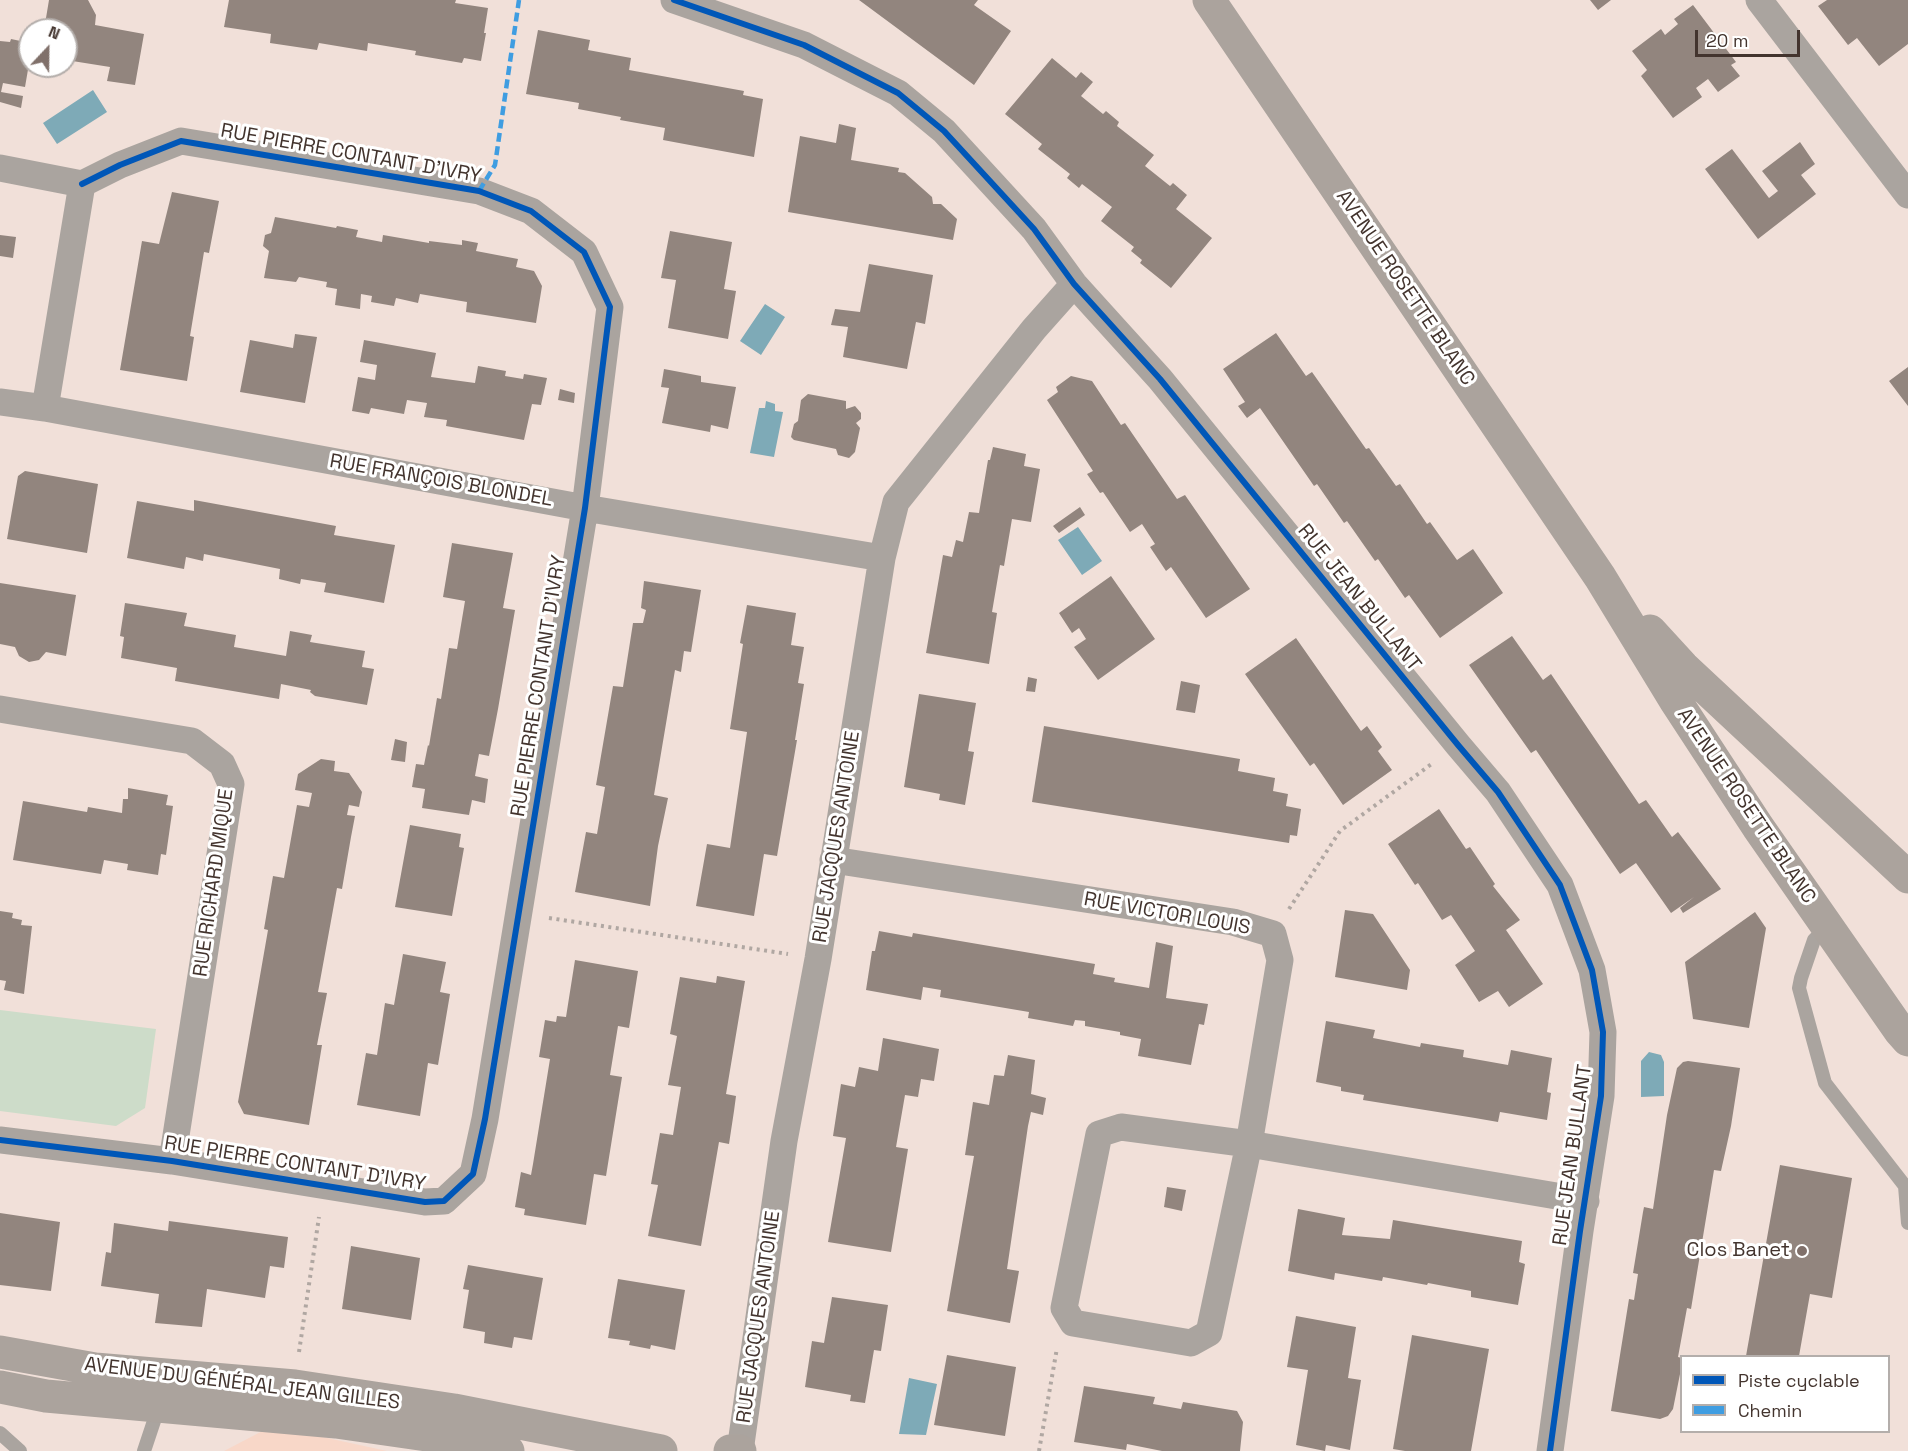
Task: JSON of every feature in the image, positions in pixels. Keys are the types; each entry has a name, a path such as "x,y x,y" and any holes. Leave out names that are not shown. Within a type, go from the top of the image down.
{"main road":[{"name":"AVENUE ROSETTE BLANC","path":"1209,0 1600,577 1758,827 1905,1041"},
{"name":"AVENUE ROSETTE BLANC","path":"1600,577 1683,667 1908,877"},
{"name":"AVENUE DU GÉNÉRAL JEAN GILLES","path":"0,1352 95,1369 295,1386 454,1410 661,1451"},
{"name":"AVENUE DU GÉNÉRAL JEAN GILLES","path":"0,1387 45,1396 336,1422 434,1436 508,1451"},
{"path":"730,1451 740,1451"}],"street":[{"name":"RUE JEAN BULLANT","path":"675,0 804,45 898,93 944,131 1034,229 1074,284 1160,379 1498,792 1560,885 1592,970 1603,1032 1601,1096 1550,1451"},
{"path":"1760,0 1908,195"},
{"name":"RUE PIERRE CONTANT D'IVRY","path":"0,1140 172,1161 425,1202 444,1200 473,1174 485,1119 585,508 610,308 584,252 531,212 479,191 181,141 120,165 82,184"},
{"path":"0,168 82,184 45,408"},
{"name":"RUE JACQUES ANTOINE","path":"740,1451 784,1141 818,959 882,558 896,502 1034,329 1074,284"},
{"name":"RUE FRANÇOIS BLONDEL","path":"0,402 45,408 585,508 882,558"},
{"name":"RUE RICHARD MIQUE","path":"0,709 192,741 222,764 231,784 172,1161"},
{"name":"RUE VICTOR LOUIS","path":"833,860 1233,922 1273,934 1280,960 1249,1144 1209,1333 1191,1343 1073,1323 1064,1308"},
{"path":"1064,1308 1099,1134 1121,1128 1249,1144 1586,1201"}],"lane":[{"path":"1827,927 1814,940 1799,988 1825,1083 1905,1186 1908,1223"},
{"path":"144,1451 159,1406"},
{"path":"0,1433 20,1451"}],"path":[{"path":"1273,934 1340,831 1458,745"},
{"path":"518,913 818,959"},
{"path":"295,1386 323,1186"},
{"path":"1039,1451 1064,1308"}],"shaded area":[{"path":"272,1426 387,1451 224,1451"}],"green space":[{"path":"0,1010 156,1029 145,1108 116,1126 0,1111"}],"water":[{"path":"93,90 107,112 57,144 43,123"},
{"path":"765,304 785,317 761,355 740,341"},
{"path":"766,401 775,404 775,411 783,412 774,457 750,453 759,408 765,408"},
{"path":"1078,527 1102,561 1082,575 1058,540"},
{"path":"1649,1052 1661,1055 1664,1062 1664,1096 1641,1097 1641,1061"},
{"path":"909,1378 937,1384 926,1435 899,1434"}],"building":[{"path":"49,0 88,0 96,15 95,25 144,34 135,85 107,81 110,67 78,62 78,18 46,18"},
{"path":"229,0 456,0 455,3 488,8 481,61 464,58 462,63 415,55 416,51 368,43 367,51 319,43 317,50 270,43 271,34 224,27"},
{"path":"859,0 978,0 974,5 1011,31 974,85"},
{"path":"1590,0 1611,0 1598,10"},
{"path":"1827,0 1908,0 1908,44 1879,66 1857,38 1848,45 1818,6"},
{"path":"1693,5 1736,62 1731,65 1740,76 1718,92 1708,79 1696,88 1702,97 1673,118 1641,76 1647,70 1632,51 1661,29 1665,35 1678,24 1674,19"},
{"path":"538,30 590,40 588,50 631,58 629,70 744,91 743,95 763,99 754,157 663,140 665,128 578,109 579,103 526,94"},
{"path":"11,39 18,40 18,78 27,78 25,87 3,83 1,92 23,96 21,108 0,102 0,41 10,42"},
{"path":"1052,58 1076,78 1081,72 1093,82 1081,96 1103,114 1106,111 1119,122 1117,126 1154,155 1145,166 1170,186 1173,183 1187,195 1176,209 1212,238 1171,288 1140,263 1142,260 1131,251 1134,247 1101,221 1112,207 1082,184 1079,188 1067,178 1070,174 1038,149 1042,144 1005,114"},
{"path":"839,124 856,128 851,160 899,168 898,172 905,173 932,197 933,204 941,204 957,219 953,240 788,212 800,136 836,143"},
{"path":"1800,142 1815,164 1801,175 1816,194 1758,239 1705,169 1732,149 1769,198 1778,191 1762,171"},
{"path":"172,192 219,201 209,253 204,252 190,336 194,337 187,381 120,370 142,241 159,244"},
{"path":"275,217 358,230 356,237 382,242 383,235 429,243 429,241 462,245 462,240 478,243 476,251 518,259 516,267 534,271 542,286 536,323 466,312 467,302 420,294 418,303 396,298 394,306 371,302 372,296 361,294 360,309 335,305 337,289 326,287 327,282 299,277 296,282 264,278 269,251 263,246 265,235 271,233"},
{"path":"670,231 732,242 724,289 736,291 728,339 668,328 676,280 661,278"},
{"path":"0,235 16,237 13,258 0,256"},
{"path":"869,264 933,275 925,324 916,322 907,369 843,357 848,327 831,325 835,309 860,312"},
{"path":"1276,333 1306,376 1312,372 1366,449 1369,448 1396,486 1400,484 1427,524 1430,522 1457,560 1473,549 1503,593 1440,638 1409,595 1405,598 1378,559 1375,561 1347,521 1344,523 1317,484 1314,486 1260,408 1247,418 1238,406 1245,402 1223,369"},
{"path":"295,334 317,337 305,403 240,392 250,340 293,348"},
{"path":"364,340 436,353 431,377 475,383 478,366 506,371 505,376 523,379 524,374 547,378 541,405 532,404 524,440 446,426 447,420 424,417 427,403 407,400 404,414 371,408 369,414 352,411 358,377 375,380 377,365 360,362"},
{"path":"1908,367 1908,406 1889,381"},
{"path":"664,369 701,376 701,382 736,387 728,429 711,425 710,432 662,423 669,388 661,387"},
{"path":"1071,376 1092,381 1121,425 1125,423 1177,499 1185,495 1250,589 1206,618 1171,567 1166,571 1150,547 1155,544 1142,524 1130,532 1103,492 1100,493 1087,474 1093,471 1047,400 1058,392 1056,387"},
{"path":"560,389 575,393 574,403 558,400"},
{"path":"808,394 846,401 846,409 855,406 861,413 861,419 856,423 860,428 855,452 849,458 838,455 836,449 794,440 791,437 794,424 798,421 801,400"},
{"path":"993,447 1026,454 1024,466 1040,469 1031,522 1012,519 1004,566 1000,565 992,612 997,613 989,664 926,653 943,555 952,557 956,540 963,542 969,512 979,513 988,460 990,460"},
{"path":"25,471 98,484 87,553 7,539 18,476"},
{"path":"194,500 336,526 334,535 395,545 384,603 324,592 326,583 301,579 300,584 279,579 280,569 204,554 203,561 186,557 184,569 127,558 137,501 194,511"},
{"path":"1080,507 1085,515 1059,533 1053,526"},
{"path":"452,543 513,553 503,608 515,610 489,756 479,754 475,776 488,779 485,803 472,800 469,815 422,808 425,789 412,787 416,764 424,765 437,698 441,699 449,648 457,649 465,601 443,597"},
{"path":"1111,576 1155,639 1098,680 1074,647 1086,639 1079,628 1072,633 1059,613"},
{"path":"644,581 701,590 691,652 684,651 681,672 675,670 654,795 668,798 658,846 650,906 575,892 586,832 597,834 605,787 596,785 613,686 623,687 633,623 643,623 646,610 641,608"},
{"path":"0,583 76,595 66,656 46,652 39,660 29,662 19,656 15,647 0,644"},
{"path":"125,603 187,613 184,626 236,635 234,647 286,656 290,631 312,635 310,642 365,651 362,667 374,669 367,705 315,696 310,692 311,690 281,684 279,699 175,681 177,668 121,658 124,637 120,636"},
{"path":"747,605 796,613 791,645 804,647 798,683 804,684 795,740 797,740 777,856 764,854 754,916 696,906 707,844 730,848 747,732 730,729"},
{"path":"1512,636 1543,680 1551,674 1639,804 1646,800 1672,837 1678,832 1721,889 1683,913 1680,908 1694,897 1671,913 1636,863 1620,874 1536,750 1531,753 1469,665"},
{"path":"1296,638 1361,731 1367,726 1382,747 1378,751 1392,770 1343,805 1314,763 1310,766 1245,674"},
{"path":"1028,677 1037,679 1035,692 1026,691"},
{"path":"1181,681 1200,685 1195,713 1176,710"},
{"path":"919,694 976,703 968,751 974,752 965,805 939,800 940,794 904,787"},
{"path":"1044,726 1240,759 1238,771 1275,778 1273,791 1288,794 1286,806 1301,809 1297,836 1290,835 1289,843 1032,802"},
{"path":"395,739 407,742 405,762 391,760"},
{"path":"321,759 335,761 334,771 349,773 362,792 359,807 349,805 347,815 355,816 342,889 337,888 318,992 327,993 317,1045 322,1045 309,1125 244,1114 238,1102 268,930 264,929 273,876 284,878 297,805 309,807 312,793 295,790 298,774"},
{"path":"128,788 168,795 166,805 173,806 166,855 161,854 158,875 127,870 128,864 104,860 101,874 13,860 23,801 87,812 88,807 122,813 123,799 128,799"},
{"path":"1439,809 1466,849 1470,847 1495,884 1493,886 1520,920 1506,930 1543,984 1509,1007 1498,991 1479,1002 1455,965 1475,951 1451,915 1442,920 1418,883 1415,885 1388,844"},
{"path":"410,825 461,834 459,847 464,848 452,916 395,907"},
{"path":"1345,910 1373,914 1410,970 1407,990 1335,977"},
{"path":"0,911 13,913 12,918 22,920 21,925 32,926 24,994 4,990 6,981 0,980"},
{"path":"1755,912 1766,928 1749,1028 1693,1019 1685,962"},
{"path":"879,931 912,937 913,933 1095,964 1093,974 1115,978 1114,982 1149,988 1156,942 1173,946 1166,998 1208,1004 1204,1025 1199,1024 1191,1065 1138,1056 1141,1039 1120,1035 1120,1032 1085,1026 1085,1021 1075,1020 1073,1026 1028,1018 1029,1012 940,997 941,990 923,987 921,1000 866,990 872,951 875,951"},
{"path":"403,954 446,962 440,992 450,994 438,1065 428,1063 420,1116 357,1105 366,1053 377,1055 385,1003 394,1005"},
{"path":"575,960 638,971 629,1028 618,1026 610,1075 622,1077 606,1176 594,1174 586,1225 524,1215 525,1209 515,1207 521,1172 531,1175 550,1059 539,1057 545,1020 556,1022 557,1016 566,1017"},
{"path":"717,976 745,981 726,1094 736,1096 729,1144 719,1142 701,1246 648,1236 658,1185 651,1184 660,1133 673,1135 681,1087 668,1085 677,1036 670,1034 680,977 716,983"},
{"path":"1326,1021 1375,1030 1373,1038 1420,1047 1421,1043 1464,1050 1463,1057 1508,1065 1511,1050 1552,1058 1547,1092 1551,1093 1547,1120 1500,1112 1498,1122 1363,1100 1364,1095 1341,1091 1341,1087 1316,1082"},
{"path":"883,1038 939,1049 934,1081 921,1079 918,1097 905,1095 896,1147 908,1149 891,1252 828,1242 846,1138 833,1136 841,1084 855,1087 859,1067 878,1071"},
{"path":"1008,1055 1035,1060 1031,1094 1046,1098 1043,1115 1031,1112 1028,1126 1007,1269 1019,1271 1010,1323 947,1311 974,1156 965,1155 973,1102 989,1105 994,1075 1004,1076"},
{"path":"1683,1062 1740,1068 1721,1171 1714,1170 1691,1309 1687,1308 1678,1357 1680,1358 1680,1374 1673,1409 1668,1416 1660,1419 1611,1411 1629,1299 1634,1300 1638,1274 1633,1273 1644,1207 1653,1209 1667,1115 1677,1068"},
{"name":"Clos Banet","path":"1780,1165 1852,1178 1832,1298 1810,1294 1799,1355 1746,1355"},
{"path":"1167,1187 1186,1190 1182,1211 1164,1207"},
{"path":"1298,1209 1345,1218 1342,1235 1390,1239 1393,1220 1522,1241 1519,1262 1525,1264 1518,1305 1471,1297 1471,1291 1428,1283 1427,1285 1383,1277 1382,1281 1335,1273 1334,1280 1288,1271"},
{"path":"0,1213 60,1222 51,1291 0,1285"},
{"path":"169,1221 288,1237 284,1268 270,1266 265,1298 207,1289 202,1327 155,1323 159,1294 101,1286 106,1252 111,1253 114,1223 168,1231"},
{"path":"351,1246 420,1258 411,1320 342,1309"},
{"path":"468,1265 543,1278 532,1340 514,1337 512,1348 484,1343 485,1332 463,1328 469,1290 463,1289"},
{"path":"618,1279 685,1290 675,1350 651,1345 650,1349 629,1345 630,1341 608,1338"},
{"path":"832,1297 888,1305 881,1351 874,1350 865,1403 850,1401 851,1395 805,1387 812,1341 824,1343"},
{"path":"1296,1316 1356,1327 1348,1378 1361,1380 1350,1450 1326,1445 1325,1451 1296,1445 1308,1370 1287,1367"},
{"path":"1412,1335 1489,1349 1471,1451 1393,1449"},
{"path":"947,1355 1016,1367 1005,1436 934,1425"},
{"path":"1084,1386 1155,1397 1153,1404 1181,1409 1183,1402 1237,1411 1243,1422 1240,1451 1162,1451 1127,1444 1126,1450 1074,1442"}],"marked path":[{"path":"479,191 495,165 519,0"}],"cycle path":[{"path":"674,0 804,45 898,93 944,131 1034,229 1074,284 1160,379 1498,792 1560,885 1592,970 1603,1032 1601,1096 1550,1451"},
{"path":"0,1140 172,1161 425,1202 444,1201 473,1174 485,1119 585,508 610,307 584,252 531,211 479,191 181,141 120,165 82,184"}],"place":[{"name":"Clos Banet","path":"1802,1251"}]}
